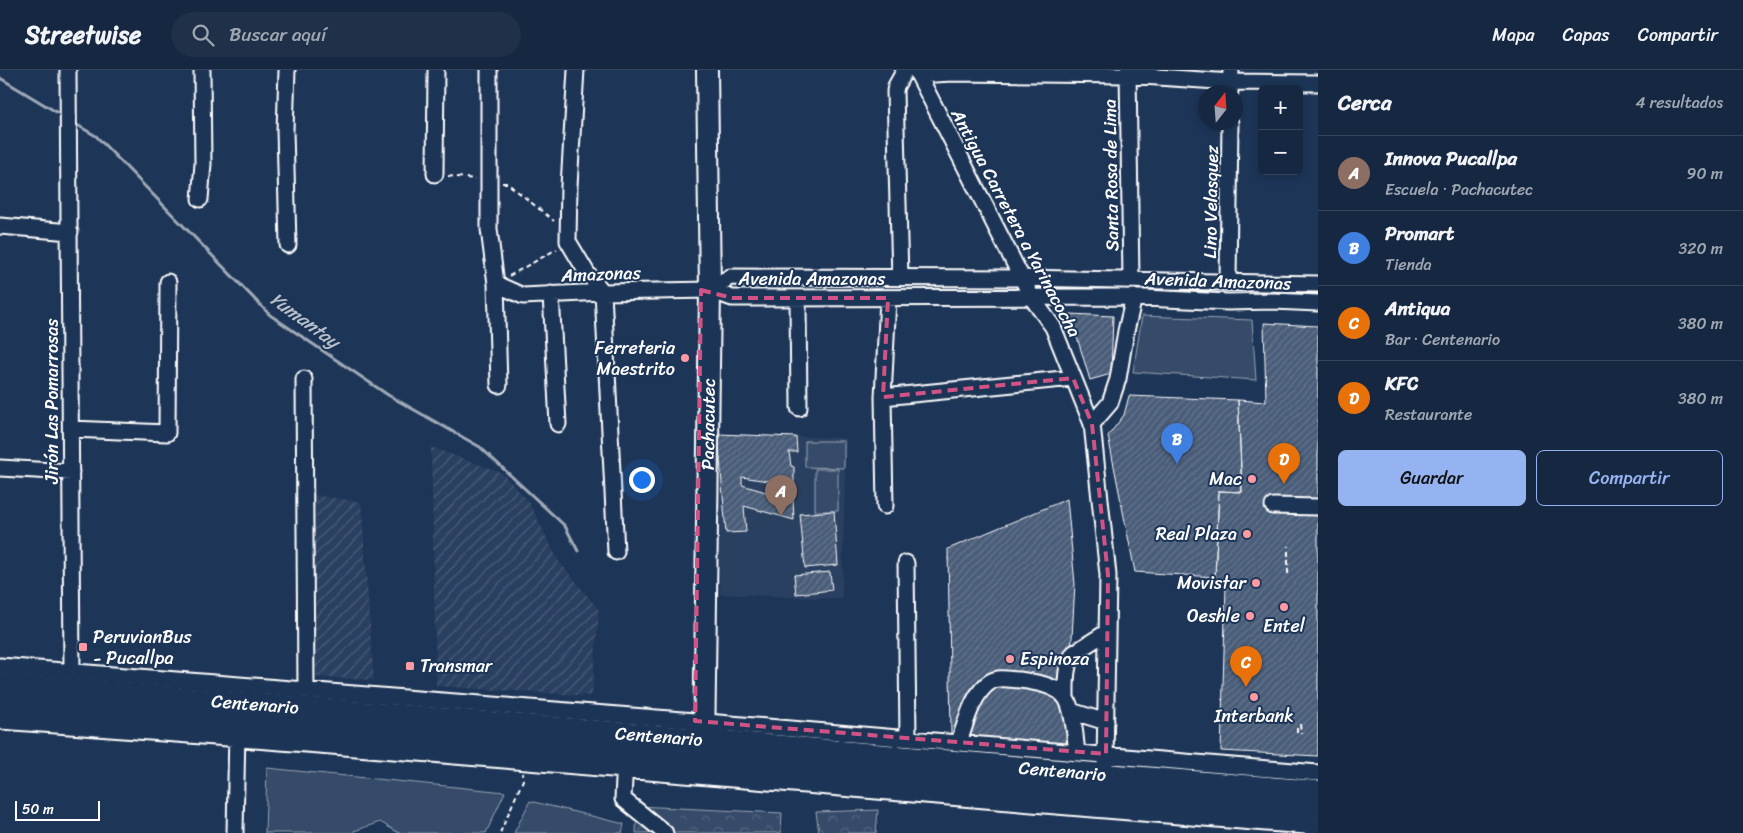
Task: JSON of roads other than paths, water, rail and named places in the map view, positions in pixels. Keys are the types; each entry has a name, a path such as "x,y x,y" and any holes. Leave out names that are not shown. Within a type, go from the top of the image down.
{"highway":[{"name":"Centenario","path":"0,684 238,721 624,762 700,745"},
{"name":"Centenario","path":"0,704 238,721 700,745 1105,784 1318,792"},
{"name":"Centenario","path":"1105,784 1254,820 1318,809"}],"main road":[{"name":"Pachacutec","path":"698,70 705,290"},
{"name":"Pachacutec","path":"700,745 707,70"}],"street":[{"name":"Jirón Las Pomarrosas","path":"68,70 72,672"},
{"path":"200,199 203,164 202,70"},
{"path":"287,70 288,245"},
{"path":"435,174 436,70"},
{"path":"489,70 489,229 496,284 500,385"},
{"path":"576,70 565,244 603,292 616,552"},
{"path":"900,278 895,91 916,71 952,73 1128,73 1231,82 1318,83"},
{"name":"Antigua Carretera a Yarinacocha","path":"916,71 1032,298 1053,327 1092,424 1108,575 1105,784"},
{"name":"Santa Rosa de Lima","path":"1128,73 1131,280"},
{"name":"Lino Velasquez","path":"1228,282 1230,130"},
{"path":"0,226 70,232"},
{"name":"Avenida Amazonas","path":"705,290 730,277 1022,278 1318,284"},
{"path":"71,429 167,433 168,282"},
{"name":"Amazonas","path":"496,284 523,296 705,290"},
{"name":"Avenida Amazonas","path":"705,290 732,298 1134,297 1228,302 1318,303"},
{"path":"551,294 558,424"},
{"path":"1092,424 1110,403 1118,380 1134,297"},
{"path":"885,506 883,397 888,298"},
{"path":"798,299 798,408"},
{"path":"883,397 1072,378"},
{"path":"304,379 306,690"},
{"path":"0,468 71,472"},
{"path":"1274,506 1318,507"},
{"path":"906,563 908,738"},
{"path":"1105,784 1077,753 1066,684 1070,658 1074,653 1107,632"},
{"path":"0,666 306,690 700,745 1105,784 1318,773"},
{"path":"958,742 980,692 989,683 997,679 1031,681 1054,688 1068,704 1106,722"},
{"path":"0,721 238,721 520,761 624,762 623,799 665,833"},
{"path":"235,833 238,721"},
{"path":"700,745 908,738 1077,753"},
{"path":"1254,820 1318,827"}],"waterway":[{"name":"Yumantay","path":"0,78 63,116"},
{"name":"Yumantay","path":"72,122 96,136 270,315 388,395 480,447 565,526 578,551"}],"place":[{"name":"Ferreteria Maestrito","path":"685,358"},
{"name":"Promart","path":"1177,464"},
{"name":"Mac","path":"1252,479"},
{"name":"KFC","path":"1284,484"},
{"name":"Innova Pucallpa","path":"781,516"},
{"name":"Real Plaza","path":"1247,534"},
{"name":"Movistar","path":"1256,583"},
{"name":"Entel","path":"1284,607"},
{"name":"Oeshle","path":"1250,616"},
{"name":"PeruvianBus - Pucallpa","path":"83,647"},
{"name":"Espinoza","path":"1010,659"},
{"name":"Transmar","path":"410,666"},
{"name":"Antiqua","path":"1246,687"},
{"name":"Interbank","path":"1254,697"}]}
